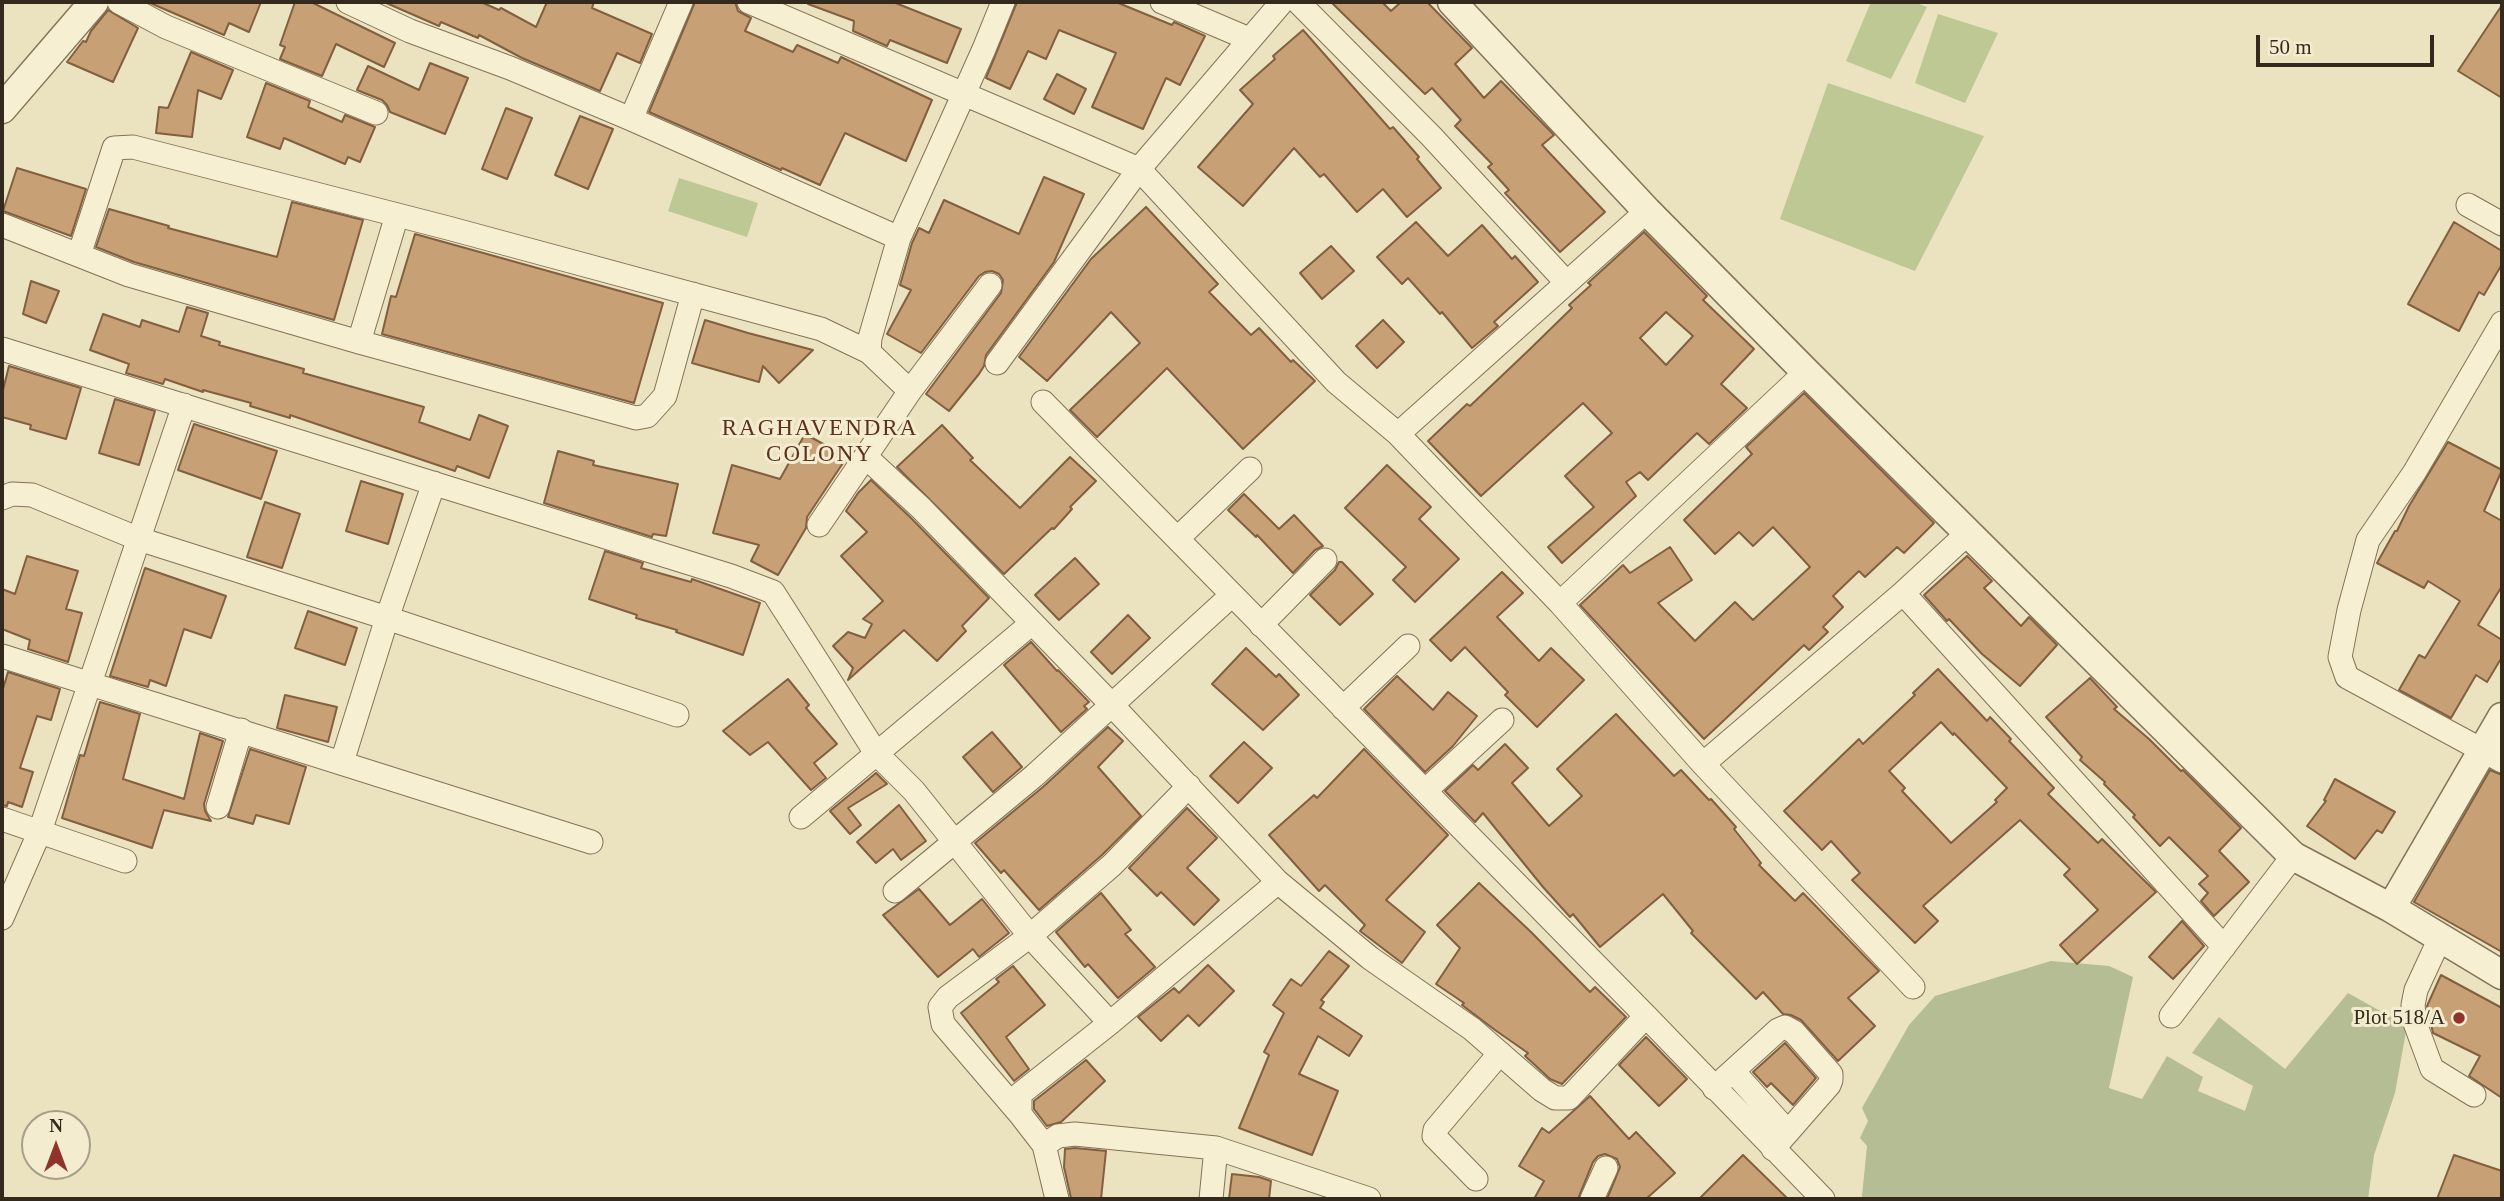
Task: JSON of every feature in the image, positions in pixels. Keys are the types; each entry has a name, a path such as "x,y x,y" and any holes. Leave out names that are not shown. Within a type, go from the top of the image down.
{"street":[{"path":"2,108 94,2"},
{"path":"119,2 166,27 376,113"},
{"path":"348,2 410,31 510,68 631,119 899,238"},
{"path":"631,119 681,2"},
{"path":"749,2 1139,169 1336,382 1398,434 1560,603 1703,764 1913,987"},
{"path":"869,352 873,325 899,238 1003,2"},
{"path":"1162,2 1249,39"},
{"path":"997,363 1139,169 1282,2"},
{"path":"1298,2 1431,136 1566,282"},
{"path":"1452,2 1647,211 2293,856 2391,908 2502,975"},
{"path":"79,255 114,148 133,147 821,329 869,352 910,391"},
{"path":"2468,205 2502,224"},
{"path":"1398,434 1647,211"},
{"path":"359,342 397,215"},
{"path":"2,225 129,275 636,418 647,416 665,396 693,294"},
{"path":"819,525 910,391 990,285"},
{"path":"2493,756 2347,677 2340,657 2349,610 2368,540 2414,472 2502,323"},
{"path":"2,349 731,576 773,592 876,753 914,791 1030,936 1110,1023"},
{"path":"1560,603 1806,372"},
{"path":"1042,402 1714,1088 1781,1140"},
{"path":"2,918 40,831 184,405"},
{"path":"867,458 921,508 1278,881 1370,958 1472,1029 1542,1090 1555,1098 1569,1098 1646,1016"},
{"path":"1178,538 1250,469"},
{"path":"342,762 433,483"},
{"path":"2,498 12,494 32,495 139,539 677,715"},
{"path":"1703,764 1903,593 1968,533"},
{"path":"1261,625 1325,560"},
{"path":"1903,593 2224,947"},
{"path":"895,891 1034,776 1232,595"},
{"path":"801,817 1032,623"},
{"path":"1343,708 1408,646"},
{"path":"2,656 591,842"},
{"path":"2391,908 2493,756 2502,717"},
{"path":"1425,791 1502,720"},
{"path":"218,807 241,730"},
{"path":"1057,1199 1044,1145 943,1024 940,1007 947,997 1030,936 1112,864 1189,786"},
{"path":"2,818 125,861"},
{"path":"2171,1016 2293,856"},
{"path":"1020,1114 1020,1094 1110,1023 1278,881"},
{"path":"2440,937 2416,990 2413,1005 2415,1023 2432,1069 2474,1095"},
{"path":"1714,1088 1777,1030 1785,1027 1794,1032 1831,1074 1829,1085 1781,1140"},
{"path":"1476,1178 1434,1136 1435,1130 1500,1053"},
{"path":"1733,1071 1823,1199"},
{"path":"1044,1145 1058,1136 1075,1134 1216,1148 1370,1199"},
{"path":"1211,1199 1216,1148"},
{"path":"1592,1199 1606,1168"}],"green space":[{"path":"1871,2 1914,2 1927,7 1891,79 1846,61"},
{"path":"1938,14 1998,33 1965,103 1915,83"},
{"path":"1828,83 1984,136 1915,271 1780,219"},
{"path":"679,178 758,203 747,237 668,211"},
{"path":"2051,961 2109,966 2133,977 2109,1088 2142,1099 2167,1056 2203,1077 2198,1091 2245,1111 2253,1086 2192,1053 2219,1017 2285,1069 2348,993 2407,1026 2395,1093 2374,1155 2368,1199 1864,1199 1862,1196 1867,1146 1860,1138 1868,1121 1862,1108 1909,1025 1935,996"}],"building":[{"path":"148,2 261,2 249,32 229,23 224,35"},
{"path":"295,2 311,2 395,43 384,67 336,44 322,76 280,59 285,47 280,45"},
{"path":"384,2 481,2 499,10 501,8 536,27 547,2 594,2 592,8 652,34 640,63 617,53 600,91 522,58 479,35 478,38 441,22 439,26"},
{"path":"695,2 735,2 738,11 751,18 745,31 793,52 797,45 838,63 841,57 932,100 906,161 845,133 820,185 649,112"},
{"path":"808,2 893,2 961,29 947,63 890,40 887,46 853,31 854,21"},
{"path":"1017,2 1116,2 1205,36 1180,85 1166,78 1143,129 1092,107 1116,53 1059,30 1046,59 1028,51 1010,89 986,78"},
{"path":"1331,2 1382,2 1391,11 1401,2 1427,2 1472,48 1455,64 1484,98 1501,81 1554,135 1542,145 1605,212 1560,252 1505,193 1509,190 1488,167 1492,164 1455,126 1461,120 1432,88 1425,94"},
{"path":"2502,5 2502,98 2458,71"},
{"path":"108,10 138,28 113,82 67,62 83,41 86,42 91,31"},
{"path":"1303,30 1390,129 1393,127 1441,188 1407,217 1383,189 1357,212 1324,174 1320,177 1294,148 1243,206 1198,167 1253,104 1240,90"},
{"path":"191,52 233,70 221,99 198,90 192,137 156,133 159,107 168,108"},
{"path":"430,63 468,78 445,134 390,112 382,100 357,90 368,66 419,90"},
{"path":"1057,74 1086,89 1074,114 1044,99"},
{"path":"266,83 310,101 308,107 342,122 345,115 375,127 360,162 348,157 345,164 284,138 280,149 247,137"},
{"path":"506,108 532,118 507,179 482,169"},
{"path":"580,116 613,129 588,189 555,175"},
{"path":"17,168 86,189 71,236 3,211"},
{"path":"1044,177 1084,194 1054,262 986,355 979,374 949,411 926,394 1001,293 1003,280 999,274 992,271 979,276 921,353 887,334 911,290 900,285 912,243 919,228 929,233 944,200 1019,234"},
{"path":"292,202 363,220 334,320 134,262 96,247 109,209 277,257"},
{"path":"1146,207 1218,284 1209,292 1251,335 1259,328 1291,362 1293,360 1315,381 1243,449 1167,368 1097,437 1070,410 1140,343 1111,312 1047,381 1019,357 1091,259"},
{"path":"1416,222 1448,256 1482,225 1512,259 1515,256 1538,282 1494,322 1498,326 1472,348 1442,312 1440,314 1408,278 1402,284 1377,257"},
{"path":"2454,222 2502,251 2502,264 2484,295 2479,292 2459,331 2408,304"},
{"path":"1644,232 1707,296 1703,300 1754,349 1721,384 1747,408 1709,444 1697,433 1648,480 1640,472 1626,482 1636,496 1562,563 1548,547 1594,507 1565,476 1612,433 1583,403 1481,496 1428,441 1467,404 1470,406 1572,308 1569,305 1591,285 1588,283","holes":["1666,312 1693,336 1666,365 1640,338"]},
{"path":"415,234 663,303 634,403 382,334 391,296 396,297"},
{"path":"1331,246 1354,271 1322,299 1300,273"},
{"path":"31,281 59,291 46,323 23,314"},
{"path":"187,307 208,313 201,336 220,342 219,345 304,369 303,373 424,407 419,422 470,440 479,415 508,426 489,478 457,466 455,471 290,415 290,418 250,406 251,403 203,392 165,379 163,384 126,373 129,364 90,350 103,314 140,327 142,320 179,332"},
{"path":"705,320 813,350 779,383 763,366 759,382 692,363"},
{"path":"1383,320 1404,342 1377,368 1356,346"},
{"path":"9,366 81,388 66,439 30,429 31,425 2,417 2,394"},
{"path":"1804,393 1934,523 1904,553 1897,547 1865,577 1859,571 1833,596 1843,607 1823,627 1828,632 1809,650 1804,645 1704,739 1580,605 1623,565 1630,573 1670,547 1692,580 1658,603 1695,641 1735,602 1753,620 1810,567 1773,527 1753,546 1739,532 1715,554 1684,520 1752,454 1746,447"},
{"path":"115,399 155,411 139,465 99,453"},
{"path":"194,424 277,451 261,499 178,470"},
{"path":"942,425 973,458 970,460 1020,508 1070,457 1096,481 1070,507 1072,509 1054,529 1004,574 897,467"},
{"path":"805,434 847,457 807,517 806,528 778,575 751,561 759,545 713,533 732,465 780,479"},
{"path":"2448,442 2502,470 2484,511 2502,521 2502,586 2478,625 2502,640 2502,657 2487,682 2476,675 2451,718 2399,690 2419,655 2425,658 2460,601 2428,581 2424,588 2377,563"},
{"path":"558,451 594,461 593,465 678,484 666,536 653,534 652,537 544,503"},
{"path":"1387,465 1431,507 1419,519 1459,559 1415,602 1393,580 1406,567 1345,508"},
{"path":"871,480 989,598 962,626 966,631 937,661 904,630 848,680 853,668 833,646 848,632 865,638 872,624 863,619 883,601 841,556 867,532 846,511"},
{"path":"361,481 403,494 388,544 346,531"},
{"path":"1244,494 1279,529 1294,515 1323,546 1315,550 1293,573 1257,535 1256,537 1228,510"},
{"path":"265,502 300,514 282,568 247,557"},
{"path":"605,551 643,563 641,568 691,582 692,579 760,603 743,655 589,599"},
{"path":"27,556 78,571 66,609 82,613 68,662 28,649 30,640 2,629 2,589 15,594"},
{"path":"1967,556 1992,581 1984,588 2021,626 2029,617 2057,645 2020,686 1982,654 1949,619 1947,621 1924,595"},
{"path":"1075,558 1099,584 1059,620 1035,595"},
{"path":"1339,562 1373,594 1340,625 1310,595 1335,570"},
{"path":"145,568 226,596 211,638 184,629 166,686 150,680 148,687 110,676"},
{"path":"1502,572 1523,593 1497,617 1539,661 1551,648 1584,680 1537,727 1505,695 1508,692 1465,647 1451,661 1430,640"},
{"path":"308,611 357,628 345,665 295,648"},
{"path":"1128,615 1150,638 1112,674 1091,652"},
{"path":"1031,642 1089,702 1084,706 1087,709 1061,732 1004,665"},
{"path":"1246,648 1276,677 1279,674 1299,695 1263,730 1212,684"},
{"path":"1938,669 1987,721 1990,717 2011,739 2009,741 2054,788 2048,794 2098,843 2102,839 2156,892 2077,964 2060,945 2098,910 2064,875 2070,869 2020,820 1923,906 1938,921 1915,943 1852,880 1860,873 1831,841 1822,850 1784,811 1859,739 1863,744 1915,695 1913,693","holes":["1941,722 1953,735 1954,733 2007,788 1995,800 1997,802 1951,843 1902,791 1905,788 1889,771"]},
{"path":"8,672 60,689 51,720 37,716 20,768 33,772 22,807 8,802 7,806 2,805 2,692"},
{"path":"1397,676 1433,710 1448,692 1477,716 1453,746 1425,772 1364,709"},
{"path":"2090,678 2117,707 2114,709 2183,770 2241,828 2219,851 2249,882 2214,916 2201,901 2208,893 2199,884 2208,876 2169,837 2160,846 2105,782 2080,760 2082,757 2046,717"},
{"path":"788,679 809,705 806,708 837,744 814,763 826,778 811,790 768,742 750,755 723,731"},
{"path":"285,695 337,707 328,742 277,728"},
{"path":"100,702 140,714 123,779 184,799 200,733 223,741 204,804 211,821 164,810 152,848 62,818 80,755 84,756"},
{"path":"1616,714 1674,776 1681,770 1709,800 1711,799 1736,827 1734,829 1761,863 1759,865 1795,901 1803,893 1879,971 1848,998 1875,1026 1838,1061 1801,1020 1783,1014 1763,992 1756,999 1691,933 1693,931 1663,894 1600,947 1573,914 1570,917 1543,887 1483,813 1475,822 1445,791 1473,765 1478,770 1505,744 1528,768 1512,783 1549,826 1582,796 1557,769"},
{"path":"1108,727 1123,741 1098,767 1141,816 1102,855 1039,910 1004,870 1001,873 975,843 1043,787"},
{"path":"992,732 1022,767 993,792 963,757"},
{"path":"1244,742 1272,768 1238,803 1210,776"},
{"path":"250,749 306,767 289,824 256,815 253,824 228,817"},
{"path":"1364,749 1448,835 1386,900 1425,932 1402,963 1360,931 1365,925 1325,885 1319,891 1269,835 1314,795 1317,798"},
{"path":"2490,770 2502,775 2502,952 2414,902"},
{"path":"876,773 887,784 848,808 861,825 850,834 830,811"},
{"path":"2335,779 2395,812 2382,833 2377,830 2355,859 2307,826 2326,801 2324,800"},
{"path":"899,805 926,841 901,860 893,849 876,863 857,842"},
{"path":"1187,808 1217,838 1187,868 1219,900 1194,925 1161,892 1157,896 1129,868"},
{"path":"1479,883 1590,992 1595,987 1626,1017 1562,1084 1550,1079 1525,1056 1528,1053 1436,984 1460,948 1437,925"},
{"path":"919,889 950,925 982,899 1009,933 979,957 973,949 938,977 883,915"},
{"path":"1101,893 1131,930 1125,934 1155,967 1118,998 1088,964 1085,967 1056,932"},
{"path":"2182,921 2204,946 2173,979 2149,957"},
{"path":"1329,951 1349,966 1321,1000 1324,1002 1320,1008 1362,1036 1349,1056 1318,1036 1299,1074 1338,1091 1312,1155 1239,1128 1269,1055 1264,1052 1284,1013 1273,1005 1291,979 1301,986"},
{"path":"1208,965 1234,991 1199,1026 1188,1015 1161,1041 1138,1017 1174,988 1179,993"},
{"path":"1013,966 1045,1005 1006,1037 1029,1069 1014,1081 961,1013 999,982 996,979"},
{"name":"Plot 518/A","path":"2441,975 2502,1008 2502,1098 2469,1076 2480,1056 2433,1033 2427,1006"},
{"path":"1646,1037 1687,1079 1659,1106 1619,1065"},
{"path":"1785,1043 1816,1078 1793,1105 1771,1083 1767,1087 1753,1072"},
{"path":"1086,1060 1105,1081 1061,1122 1047,1126 1034,1109 1034,1101"},
{"path":"1590,1096 1629,1139 1636,1132 1675,1173 1646,1199 1607,1199 1620,1167 1617,1159 1605,1154 1598,1156 1593,1162 1578,1199 1534,1199 1544,1181 1519,1166 1542,1128 1549,1133"},
{"path":"1065,1149 1106,1151 1101,1199 1071,1198 1064,1167"},
{"path":"1743,1155 1788,1199 1699,1199"},
{"path":"2454,1155 2502,1171 2502,1199 2437,1199"},
{"path":"1232,1174 1271,1181 1269,1199 1229,1199"}],"place":[{"name":"Plot 518/A","path":"2459,1018"}],"district":[{"name":"RAGHAVENDRA COLONY","path":"820,442"}]}
